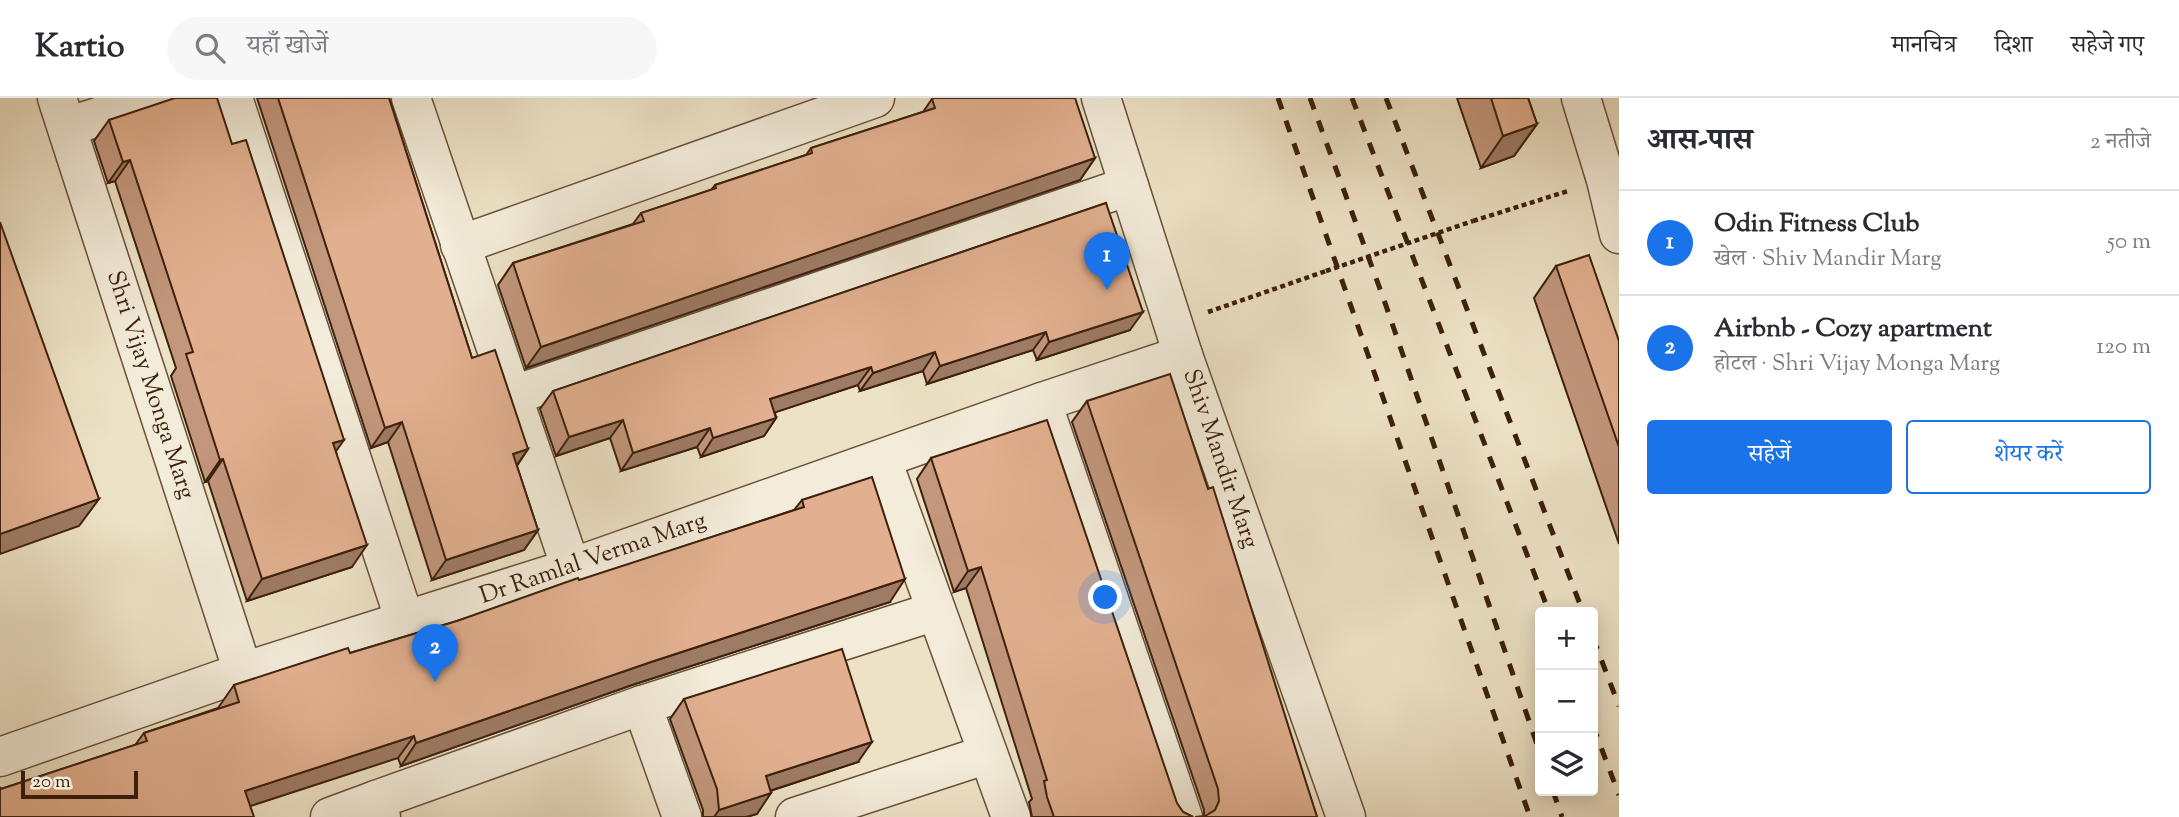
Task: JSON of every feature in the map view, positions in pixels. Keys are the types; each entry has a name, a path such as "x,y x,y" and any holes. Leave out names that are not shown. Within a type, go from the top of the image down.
{"street":[{"path":"62,112 156,98"},
{"path":"233,98 405,621"},
{"path":"411,98 571,568"},
{"path":"460,245 799,111 875,98"},
{"name":"Shiv Mandir Marg","path":"1101,98 1183,355 1346,817"},
{"path":"1581,98 1619,234"},
{"name":"Shri Vijay Monga Marg","path":"62,112 243,672"},
{"path":"512,397 1129,186"},
{"name":"Dr Ramlal Verma Marg","path":"0,757 243,672 571,568 1183,355"},
{"path":"1042,402 1183,817"},
{"path":"882,460 1011,817"},
{"path":"330,817 379,809 642,705 936,611"},
{"path":"642,705 682,817"},
{"path":"795,817 988,754"}],"path":[{"path":"1242,301 1538,200"}],"building":[{"path":"175,98 217,98 232,144 246,140 344,440 333,443 367,545 262,579 186,354 193,352 130,160 123,162 109,120"},
{"path":"278,98 389,98 472,358 495,350 528,449 513,454 538,530 446,560 402,422 385,428"},
{"path":"934,98 1075,98 1095,158 541,347 513,263 644,221 641,213 812,153 811,148 935,108"},
{"path":"1491,98 1528,98 1537,124 1503,136"},
{"path":"1106,203 1143,312 1049,342 1046,332 940,366 935,352 873,373 871,367 770,399 776,418 713,438 710,428 633,453 623,420 569,437 553,391"},
{"path":"0,222 99,499 0,534"},
{"path":"1589,255 1619,341 1619,447 1556,266"},
{"path":"1170,374 1208,489 1213,487 1317,817 1195,817 1205,816 1215,810 1219,801 1218,789 1087,401"},
{"path":"1047,420 1177,803 1183,812 1193,817 1054,817 1047,797 1044,781 1047,780 981,567 968,571 931,458"},
{"path":"872,477 905,579 416,743 414,736 245,791 254,817 0,817 0,787 1,789 147,741 144,733 239,702 234,685 348,648 350,653 457,621 578,578 579,580 804,507 802,500"},
{"path":"842,649 872,742 766,776 771,793 719,810 717,789 684,699"}],"railway":[{"path":"1278,98 1530,817"},
{"path":"1310,98 1383,297 1535,738"},
{"path":"1352,98 1547,607"},
{"path":"1386,98 1581,607"},
{"path":"1598,651 1619,706"},
{"path":"1596,733 1619,795"},
{"path":"1555,796 1562,817"}],"place":[{"name":"Odin Fitness Club","path":"1107,290"},
{"name":"Airbnb - Cozy apartment","path":"435,682"}]}
